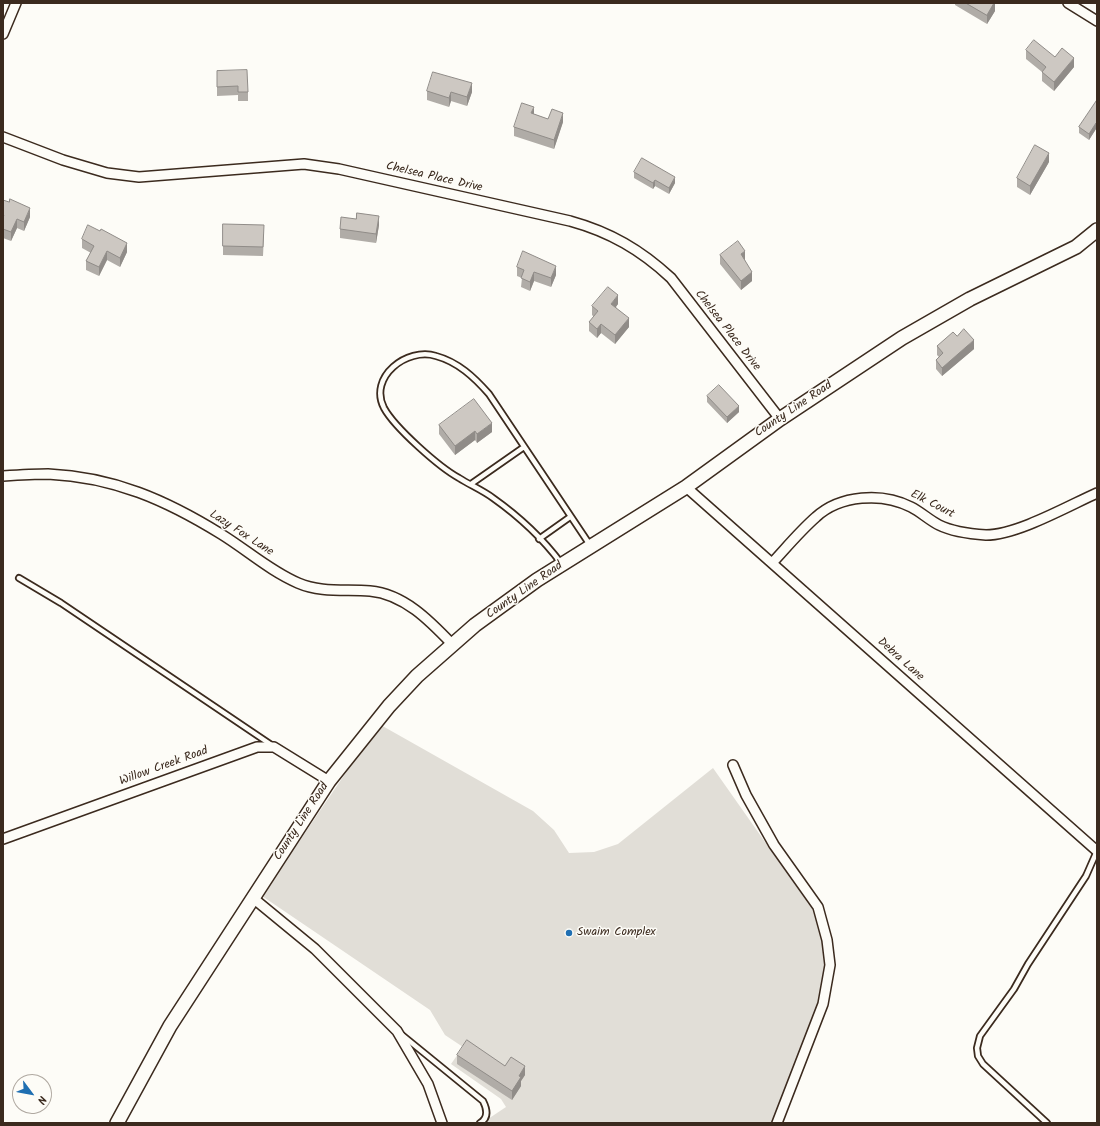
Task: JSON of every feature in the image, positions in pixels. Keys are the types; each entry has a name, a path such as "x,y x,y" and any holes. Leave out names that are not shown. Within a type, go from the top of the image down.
{"street":[{"path":"3,34 16,3"},
{"path":"1068,3 1097,21"},
{"name":"Chelsea Place Drive","path":"3,137 63,160 107,173 140,177 304,164 339,169 570,221 598,229 653,261 671,278 780,419"},
{"name":"County Line Road","path":"117,1123 170,1026 329,781 388,706 417,676 452,644 531,585 686,487 780,419 902,338 970,299 1076,247 1097,230"},
{"name":"Lazy Fox Lane","path":"3,476 48,474 103,481 147,495 175,507 221,534 283,576 300,584 323,589 371,591 391,596 413,607 452,644"},
{"name":"Debra Lane","path":"686,487 1097,852"},
{"name":"Elk Court","path":"772,563 817,516 832,506 854,499 874,498 894,500 910,507 939,525 956,531 989,535 1006,532 1096,496"},
{"name":"Willow Creek Road","path":"3,839 243,751 257,747 274,747"},
{"path":"274,747 329,781"},
{"path":"733,765 746,795 774,845 818,907 826,940 830,966 823,1004 777,1123"},
{"path":"253,898 315,949 397,1031 428,1084 442,1123"}],"lane":[{"path":"562,565 539,539 495,500 458,478 426,452 392,418 384,407 380,392 386,376 398,362 417,355 434,355 455,363 475,378 489,394 591,547"},
{"path":"470,484 524,447"},
{"path":"539,539 570,517"},
{"path":"19,578 61,603 252,730 274,747"},
{"path":"1047,1123 983,1064 978,1056 977,1048 980,1036 1014,989 1028,964 1086,876 1097,852"},
{"path":"397,1031 483,1101 487,1115 484,1121 480,1123"}],"shaded area":[{"name":"Swaim Complex","path":"379,724 533,811 554,830 569,853 594,852 618,844 713,768 815,913 827,954 820,1004 771,1123 482,1123 506,1107 501,1099 451,1064 463,1047 445,1035 430,1010 262,896"}],"building":[{"path":"966,3 994,3 987,15"},
{"path":"1034,40 1055,57 1062,48 1074,58 1054,82 1042,72 1046,67 1026,50"},
{"path":"247,70 248,92 238,92 238,86 217,87 217,71"},
{"path":"433,72 472,83 467,97 451,92 449,98 427,91"},
{"path":"1097,100 1097,124 1096,123 1089,134 1079,127"},
{"path":"522,103 534,107 531,113 548,119 552,109 563,113 554,140 514,127"},
{"path":"1035,145 1049,153 1030,186 1017,178"},
{"path":"642,158 675,177 669,188 655,180 653,183 634,172"},
{"path":"10,199 30,208 24,222 17,219 11,232 3,229 3,200 9,202"},
{"path":"357,213 379,216 376,234 340,229 341,217 356,219"},
{"path":"223,224 264,225 263,247 223,246"},
{"path":"88,225 100,231 101,229 127,243 120,258 107,251 99,267 86,261 94,246 82,239"},
{"path":"738,241 745,251 741,254 752,272 741,281 720,255"},
{"path":"523,251 556,266 551,278 534,272 530,282 521,278 524,270 517,267"},
{"path":"608,287 618,295 611,304 629,318 615,335 601,324 597,329 589,322 598,311 592,306"},
{"path":"964,329 974,340 942,368 936,360 943,353 937,346 953,332 957,336"},
{"path":"719,385 739,406 727,417 707,396"},
{"path":"474,399 492,423 477,434 475,431 455,446 439,425"},
{"path":"467,1040 505,1066 511,1057 525,1066 519,1076 521,1077 512,1091 457,1055"}],"place":[{"name":"Swaim Complex","path":"569,933"}]}
